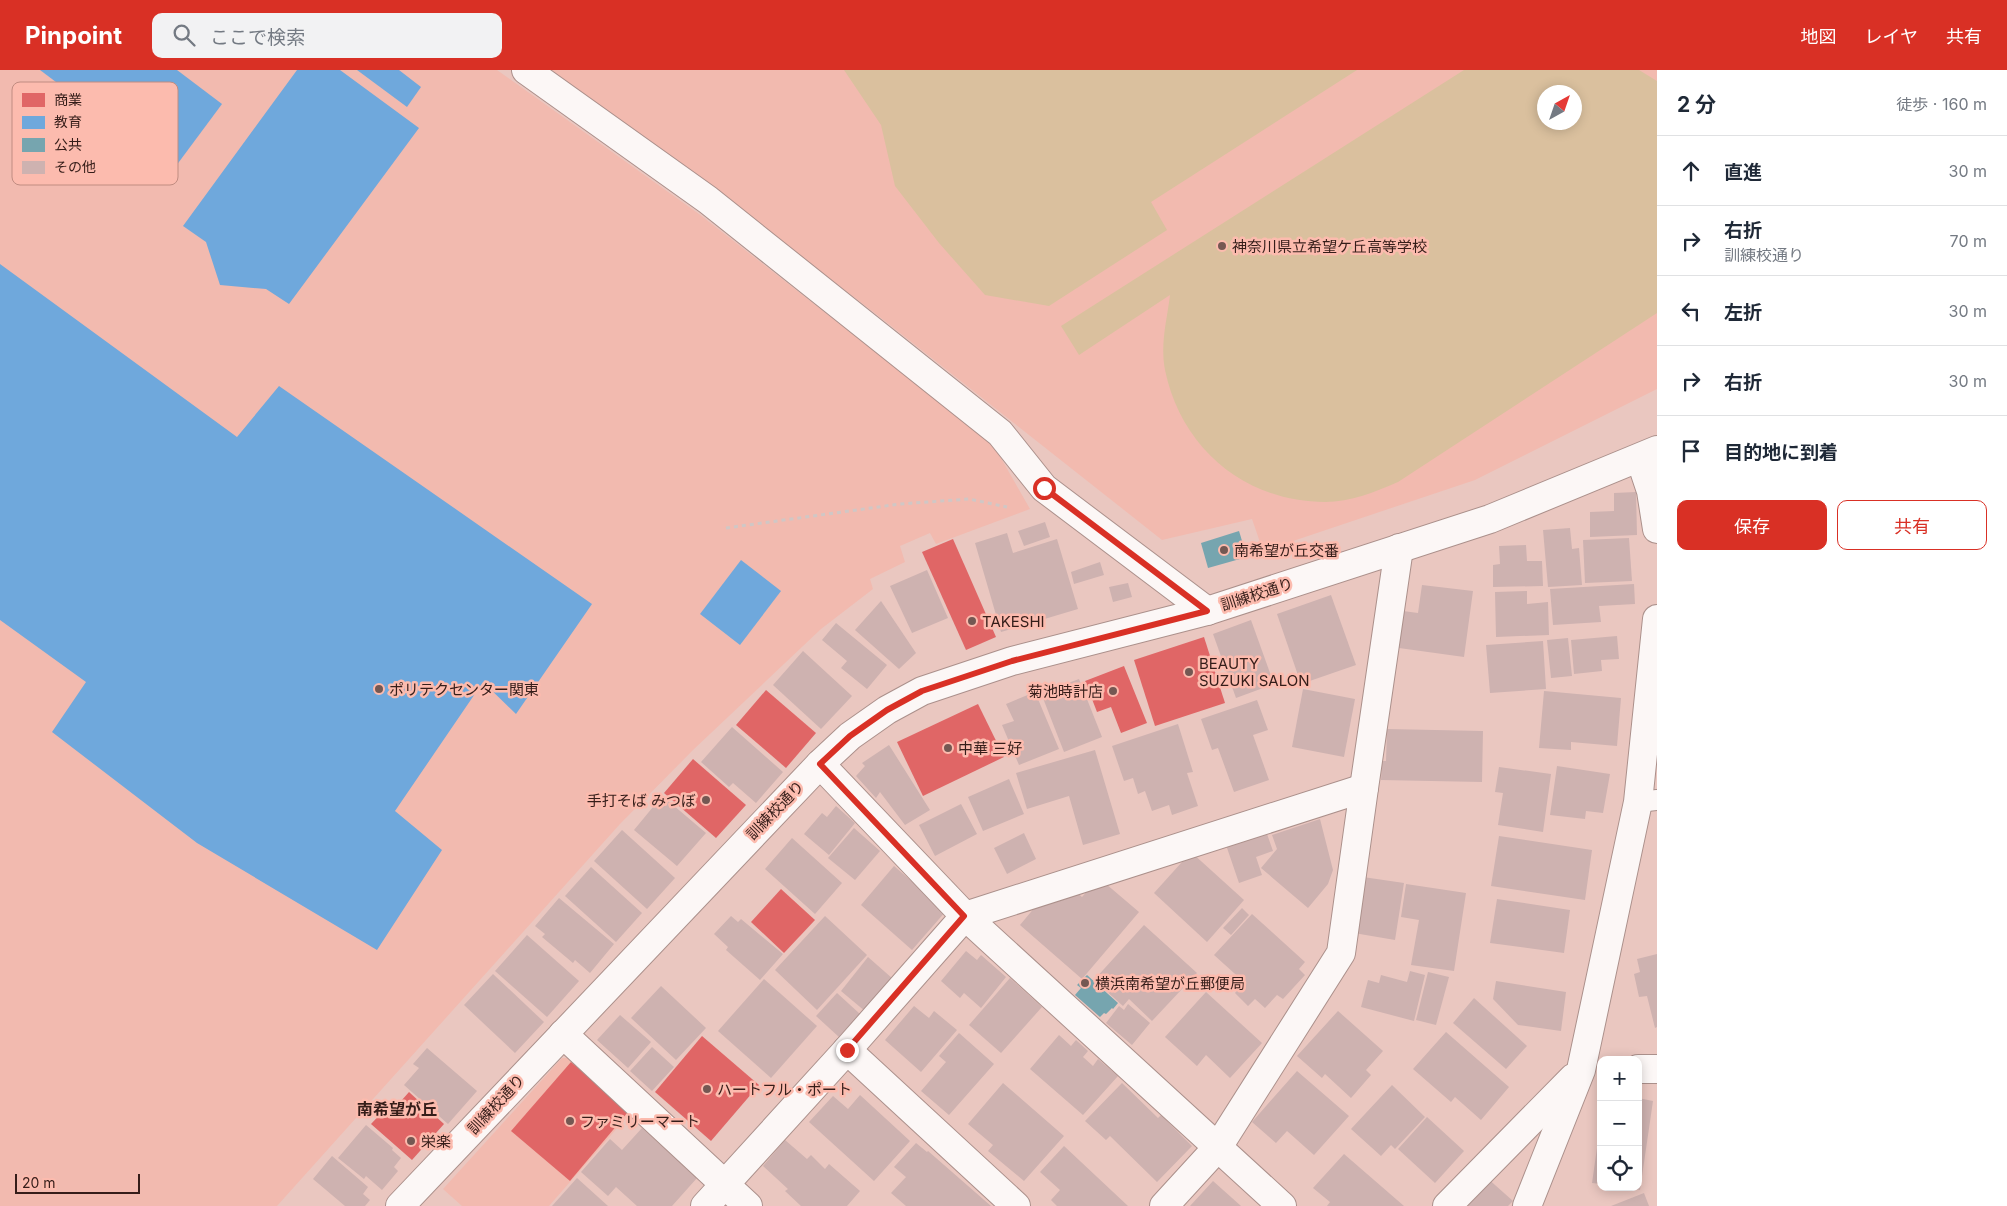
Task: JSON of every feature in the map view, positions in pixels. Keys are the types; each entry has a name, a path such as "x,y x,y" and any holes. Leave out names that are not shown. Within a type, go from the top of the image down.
{"street":[{"path":"526,70 708,200 1000,433 1044,488 1207,611"},
{"path":"1648,454 1657,529"},
{"name":"訓練校通り","path":"400,1206 820,764 850,736 887,710 922,691 1012,661 1207,611 1490,519 1648,454"},
{"path":"1164,1206 1218,1147 1341,953 1400,548"},
{"path":"1527,1206 1591,1070 1648,801 1657,619"},
{"path":"820,764 964,916 1282,1206"},
{"path":"705,1206 847,1050 964,916 1364,788"},
{"path":"563,1034 748,1206"},
{"path":"847,1050 1016,1206"},
{"path":"1642,1069 1657,1069"},
{"path":"1447,1206 1591,1070"}],"path":[{"path":"726,528 900,504 969,499 1007,507"}],"shaded area":[{"name":"ポリテクセンター関東","path":"0,70 497,70 699,214 993,444 1030,509 936,544 930,533 900,546 905,562 870,579 873,589 821,629 693,750 620,824 277,1206 0,1206"},
{"name":"神奈川県立希望ケ丘高等学校","path":"549,70 1657,70 1657,389 1475,480 1263,551 1252,519 1162,540 876,314 697,177"},
{"path":"844,70 1357,70 1151,202 1167,230 1049,306 985,295 939,243 895,186 881,125"},
{"path":"1464,70 1639,70 1657,81 1657,313 1398,482 1363,496 1335,502 1296,500 1268,492 1243,481 1221,465 1202,446 1186,424 1173,398 1165,370 1163,351 1170,295 1079,355 1061,326"},
{"path":"562,1058 575,1058 633,1110 549,1206 462,1206 443,1189"}],"building: 商業":[{"path":"953,539 996,637 966,650 922,552"},
{"path":"1204,637 1225,703 1155,726 1134,660"},
{"path":"1124,666 1147,723 1121,733 1111,707 1097,712 1085,681"},
{"path":"766,690 816,733 786,768 736,725"},
{"path":"978,704 1004,757 923,796 897,742"},
{"path":"693,759 746,805 716,838 664,793"},
{"path":"781,889 815,920 784,953 751,922"},
{"name":"ハートフル・ポート","path":"702,1036 759,1085 711,1141 655,1092"},
{"name":"ファミリーマート","path":"571,1062 629,1111 570,1181 511,1131"},
{"path":"409,1092 444,1124 412,1160 371,1124 389,1105 394,1109"}],"building: 教育":[{"path":"40,70 177,70 222,104 178,163 178,82 56,82"},
{"path":"297,70 340,70 419,128 289,304 266,289 220,285 206,242 183,226"},
{"path":"357,70 399,70 421,87 407,107"},
{"path":"0,264 237,437 279,386 592,604 516,714 483,682 395,811 442,850 377,950 197,843 52,732 86,682 0,620"},
{"path":"741,560 781,591 740,645 700,614"}],"building: 公共":[{"name":"南希望が丘交番","path":"1239,531 1247,557 1208,568 1201,543"},
{"path":"1087,975 1118,1003 1113,1009 1100,1017 1075,995 1081,988 1077,985"}],"building: その他":[{"path":"1636,492 1637,535 1590,537 1590,512 1614,511 1614,493"},
{"path":"1045,522 1050,537 1024,546 1018,531"},
{"path":"1570,528 1572,549 1579,548 1582,585 1548,587 1543,530"},
{"path":"1007,533 1013,553 1057,539 1078,609 1001,632 975,543"},
{"path":"1629,538 1632,581 1585,583 1583,540"},
{"path":"1526,545 1527,561 1542,561 1543,586 1493,587 1493,565 1500,564 1499,546"},
{"path":"1100,562 1104,575 1074,584 1071,572"},
{"path":"927,570 948,618 912,633 890,586"},
{"path":"1128,583 1132,597 1113,602 1109,587"},
{"path":"1634,584 1635,604 1599,606 1601,622 1553,625 1550,589"},
{"path":"1422,585 1473,591 1464,657 1399,648 1403,611 1418,613"},
{"path":"1527,591 1527,604 1548,602 1549,635 1496,637 1495,592"},
{"path":"1331,595 1356,665 1301,684 1277,614"},
{"path":"881,601 916,653 899,669 855,630"},
{"path":"1251,620 1274,684 1236,698 1213,634"},
{"path":"836,623 887,665 867,689 841,668 847,661 822,640"},
{"path":"1617,636 1619,659 1601,660 1602,671 1574,674 1571,640"},
{"path":"1568,638 1572,676 1551,678 1547,640"},
{"path":"1543,641 1546,689 1490,693 1486,645"},
{"path":"803,651 852,696 821,729 773,685"},
{"path":"1079,679 1102,737 1064,752 1041,693"},
{"path":"1303,689 1355,699 1344,757 1292,747"},
{"path":"1544,691 1621,698 1617,746 1571,742 1571,750 1539,748"},
{"path":"1035,692 1059,749 1019,765 1002,725 1014,721 1006,704"},
{"path":"1257,700 1268,730 1253,735 1269,780 1234,792 1218,748 1212,750 1201,719"},
{"path":"1178,724 1193,772 1187,773 1198,806 1172,815 1169,805 1152,811 1145,791 1138,794 1133,778 1124,781 1112,746"},
{"path":"732,727 783,772 756,803 733,783 729,787 701,762"},
{"path":"1387,729 1483,731 1482,782 1381,780 1382,761 1386,761"},
{"path":"889,745 930,810 905,825 880,792 876,798 856,776 865,766 862,763"},
{"path":"1095,750 1120,834 1083,845 1069,796 1027,809 1016,773"},
{"path":"1557,766 1610,774 1603,813 1586,811 1585,819 1550,815"},
{"path":"1499,767 1551,774 1543,832 1498,825 1503,793 1495,792"},
{"path":"1009,779 1024,814 983,831 968,797"},
{"path":"660,794 706,833 677,866 634,830 653,807 651,805"},
{"path":"961,804 977,834 935,856 919,825"},
{"path":"836,806 855,823 829,855 804,834 822,813 827,817"},
{"path":"1320,819 1333,870 1328,884 1308,908 1261,868 1277,849 1272,835"},
{"path":"854,828 880,851 855,880 828,858"},
{"path":"622,830 675,878 647,909 594,861"},
{"path":"1266,831 1273,851 1256,857 1262,875 1239,883 1226,845"},
{"path":"1024,833 1036,859 1007,874 994,848"},
{"path":"1499,836 1592,850 1585,900 1491,886"},
{"path":"792,838 842,883 815,914 765,869"},
{"path":"1191,852 1244,900 1207,942 1154,893"},
{"path":"894,866 946,911 912,950 861,905"},
{"path":"591,867 642,913 616,942 565,896"},
{"path":"1363,877 1404,883 1395,940 1354,933"},
{"path":"1099,878 1139,912 1082,979 1020,925 1046,894 1056,902 1070,886 1082,897"},
{"path":"1406,884 1466,893 1454,971 1411,965 1419,920 1401,917"},
{"path":"559,898 614,944 590,973 575,960 573,963 542,937 545,934 535,926"},
{"path":"1497,899 1570,910 1564,953 1490,943"},
{"path":"1242,908 1249,915 1231,935 1223,928"},
{"path":"1252,914 1305,962 1299,969 1305,975 1283,999 1277,995 1265,1008 1255,999 1248,1006 1235,993 1244,982 1214,955"},
{"path":"731,916 738,922 741,919 783,954 760,980 726,950 728,947 714,934"},
{"path":"825,916 867,955 817,1010 775,970"},
{"path":"1144,925 1197,973 1152,1021 1129,999 1123,1006 1094,980"},
{"path":"527,935 579,981 547,1017 495,971"},
{"path":"966,951 977,960 981,955 1006,977 981,1008 964,993 960,998 941,981"},
{"path":"1657,954 1657,1027 1655,1028 1647,996 1639,997 1634,974 1640,972 1637,959"},
{"path":"868,957 893,979 866,1012 841,991"},
{"path":"1410,971 1425,975 1414,1021 1361,1007 1368,980 1379,983 1381,975 1407,982"},
{"path":"1428,972 1449,977 1436,1025 1416,1020"},
{"path":"493,974 544,1022 515,1053 464,1005"},
{"path":"1010,978 1042,1007 1001,1053 969,1025"},
{"path":"764,979 817,1026 771,1078 718,1031"},
{"path":"1496,981 1566,992 1561,1031 1518,1025 1493,999"},
{"path":"661,986 706,1028 676,1060 631,1018"},
{"path":"1206,992 1262,1043 1230,1078 1206,1055 1197,1066 1165,1037"},
{"path":"837,993 860,1014 839,1037 816,1016"},
{"path":"1474,998 1527,1046 1506,1069 1453,1023"},
{"path":"1128,1004 1150,1023 1132,1045 1106,1023 1119,1006 1124,1010"},
{"path":"914,1006 929,1018 934,1011 957,1030 921,1072 885,1040"},
{"path":"1338,1011 1383,1051 1366,1070 1371,1075 1351,1098 1325,1074 1322,1078 1297,1056"},
{"path":"620,1015 651,1042 628,1068 597,1040"},
{"path":"1446,1032 1509,1087 1481,1120 1455,1097 1451,1102 1413,1069"},
{"path":"959,1033 994,1064 949,1115 921,1091 946,1062 939,1056"},
{"path":"1059,1035 1071,1046 1076,1040 1088,1051 1083,1057 1093,1066 1098,1059 1118,1076 1083,1115 1030,1069"},
{"path":"652,1047 674,1067 652,1091 630,1071"},
{"path":"427,1048 477,1091 448,1124 404,1085 419,1068 413,1064"},
{"path":"1297,1071 1349,1116 1314,1155 1287,1131 1276,1143 1252,1122"},
{"path":"1003,1083 1064,1136 1024,1181 988,1151 993,1145 968,1124"},
{"path":"1122,1083 1158,1118 1161,1115 1192,1146 1157,1182 1110,1136 1106,1140 1085,1121"},
{"path":"1392,1085 1425,1117 1395,1149 1391,1145 1381,1156 1351,1129"},
{"path":"860,1095 910,1141 874,1181 809,1122 833,1096 848,1109"},
{"path":"1642,1099 1653,1101 1642,1176"},
{"path":"1427,1117 1464,1151 1435,1183 1398,1149"},
{"path":"366,1125 393,1148 392,1150 401,1158 394,1167 398,1171 382,1190 366,1176 364,1179 338,1158"},
{"path":"642,1128 697,1178 672,1206 637,1206 616,1187 608,1196 581,1172 610,1139 622,1150"},
{"path":"785,1140 807,1159 811,1155 825,1169 829,1164 860,1191 847,1206 801,1206 785,1191 788,1189 763,1166"},
{"path":"916,1143 928,1151 991,1206 906,1206 891,1193 906,1177 894,1167"},
{"path":"1064,1146 1128,1206 1057,1206 1051,1200 1060,1190 1040,1172"},
{"path":"1597,1148 1597,1184 1592,1183"},
{"path":"1344,1154 1404,1206 1327,1206 1330,1202 1313,1188"},
{"path":"332,1156 368,1187 363,1194 370,1200 365,1206 345,1206 313,1179"},
{"path":"1486,1177 1513,1201 1508,1206 1460,1206"},
{"path":"577,1178 608,1206 552,1206"},
{"path":"1213,1181 1241,1206 1190,1206"},
{"path":"1644,1193 1649,1206 1611,1206"}],"place":[{"name":"神奈川県立希望ケ丘高等学校","path":"1222,246"},
{"name":"南希望が丘交番","path":"1224,550"},
{"name":"TAKESHI","path":"972,621"},
{"name":"BEAUTY SUZUKI SALON","path":"1189,672"},
{"name":"ポリテクセンター関東","path":"379,689"},
{"name":"菊池時計店","path":"1113,691"},
{"name":"中華 三好","path":"948,748"},
{"name":"手打そば みつぼ","path":"706,800"},
{"name":"横浜南希望が丘郵便局","path":"1085,983"},
{"name":"ハートフル・ポート","path":"707,1089"},
{"name":"ファミリーマート","path":"570,1121"},
{"name":"栄楽","path":"411,1141"}],"district":[{"name":"南希望が丘","path":"397,1109"}],"route":[{"path":"847,1050 964,916 820,764 850,736 887,710 922,691 1012,661 1207,611 1044,488"}]}
